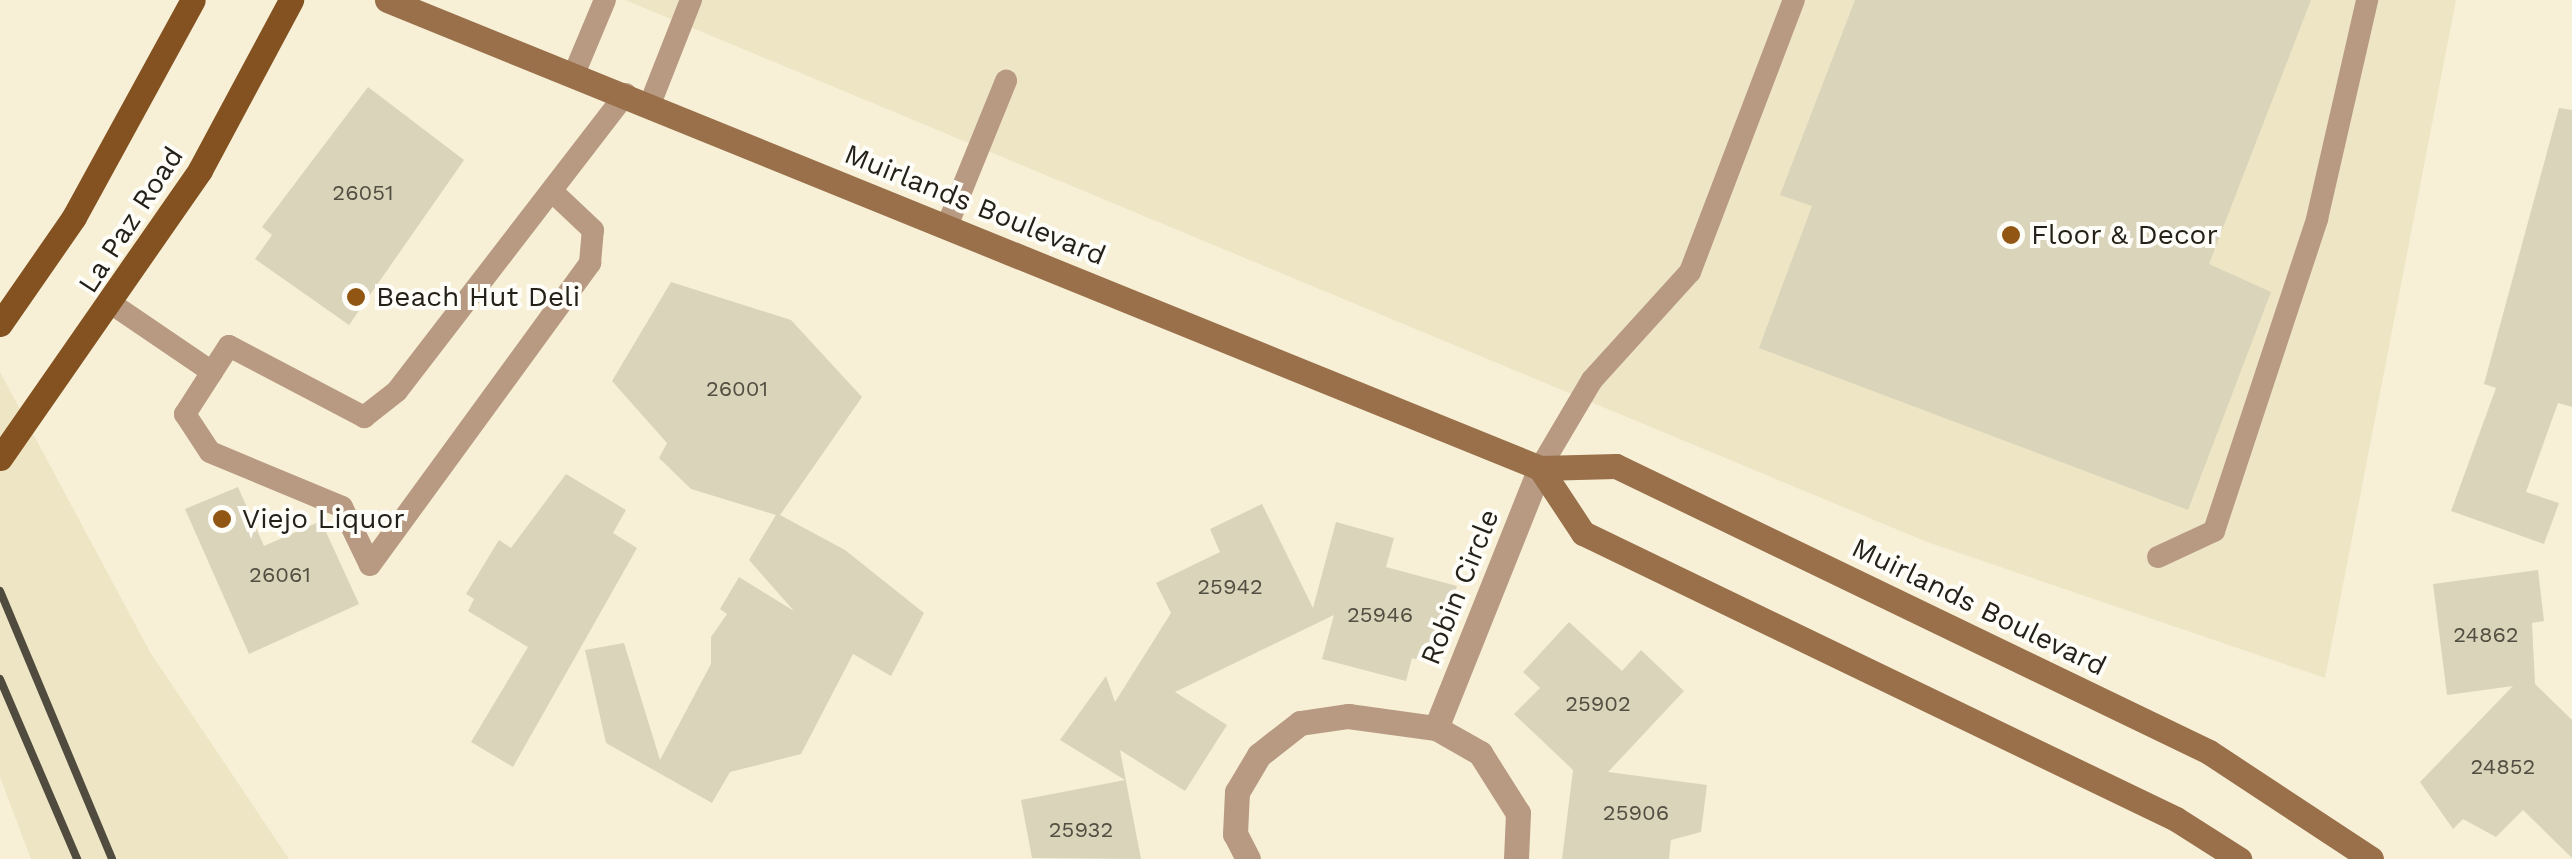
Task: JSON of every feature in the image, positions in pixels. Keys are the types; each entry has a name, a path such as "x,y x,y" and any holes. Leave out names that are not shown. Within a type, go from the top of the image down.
{"main road":[{"name":"La Paz Road","path":"0,324 52,251 193,0"},
{"name":"La Paz Road","path":"0,458 50,397 200,170 291,0"},
{"name":"Muirlands Boulevard","path":"387,0 434,9 574,74 1540,468 1616,466 2209,752 2371,859"},
{"path":"1540,468 1583,533 2176,819 2239,859"}],"street":[{"name":"Robin Circle","path":"1436,728 1540,468"},
{"path":"1248,859 1235,834 1237,792 1259,755 1300,723 1348,716 1436,728 1502,778 1518,813 1516,859"}],"lane":[{"path":"574,74 606,0"},
{"path":"556,195 593,230 590,263 370,565 342,507 210,452 185,414 229,346 364,417 396,392 556,195 638,99 691,0"},
{"path":"1540,468 1592,380 1690,272 1794,0"},
{"path":"2158,556 2214,532 2317,219 2367,0"},
{"path":"947,226 1006,81"},
{"path":"112,304 212,372"}],"shaded area":[{"path":"625,0 2456,0 2325,678 1927,542"},
{"path":"0,372 150,652 289,859 31,859 0,777"}],"building":[{"name":"Floor & Decor","path":"1855,0 2311,0 2209,264 2271,292 2188,510 1759,348 1812,206 1780,195"},
{"path":"368,87 464,160 349,325 255,259 272,235 262,227"},
{"path":"2559,108 2572,110 2572,407 2558,403 2526,492 2559,503 2544,544 2451,511 2496,388 2484,384"},
{"path":"671,282 791,320 862,397 780,515 845,550 924,613 891,676 853,654 801,754 730,772 712,803 606,743 585,650 624,643 660,760 711,664 711,637 727,614 720,609 739,577 794,611 749,560 776,515 691,489 659,458 667,443 612,381"},
{"path":"566,474 626,510 613,533 637,548 513,767 471,742 528,647 468,611 474,599 466,594 499,540 511,548"},
{"path":"238,487 264,546 321,521 359,604 249,654 185,509"},
{"path":"1262,504 1313,608 1336,522 1394,538 1386,567 1457,586 1435,664 1412,658 1406,681 1322,659 1334,615 1175,692 1227,725 1185,791 1120,750 1141,859 1032,858 1021,800 1125,780 1060,740 1106,676 1115,702 1171,613 1156,583 1220,552 1210,529"},
{"path":"2538,570 2544,621 2532,623 2535,684 2572,720 2572,858 2523,810 2496,837 2463,819 2453,829 2420,782 2513,686 2447,695 2433,584"},
{"path":"1569,622 1622,671 1641,650 1684,691 1608,772 1707,785 1701,832 1671,840 1669,859 1562,859 1573,770 1514,714 1540,688 1523,672"}],"railway":[{"path":"0,591 112,859"},
{"path":"0,679 77,859"}],"place":[{"name":"Floor & Decor","path":"2011,235"},
{"name":"Beach Hut Deli","path":"356,297"},
{"name":"Viejo Liquor","path":"222,519"}]}
